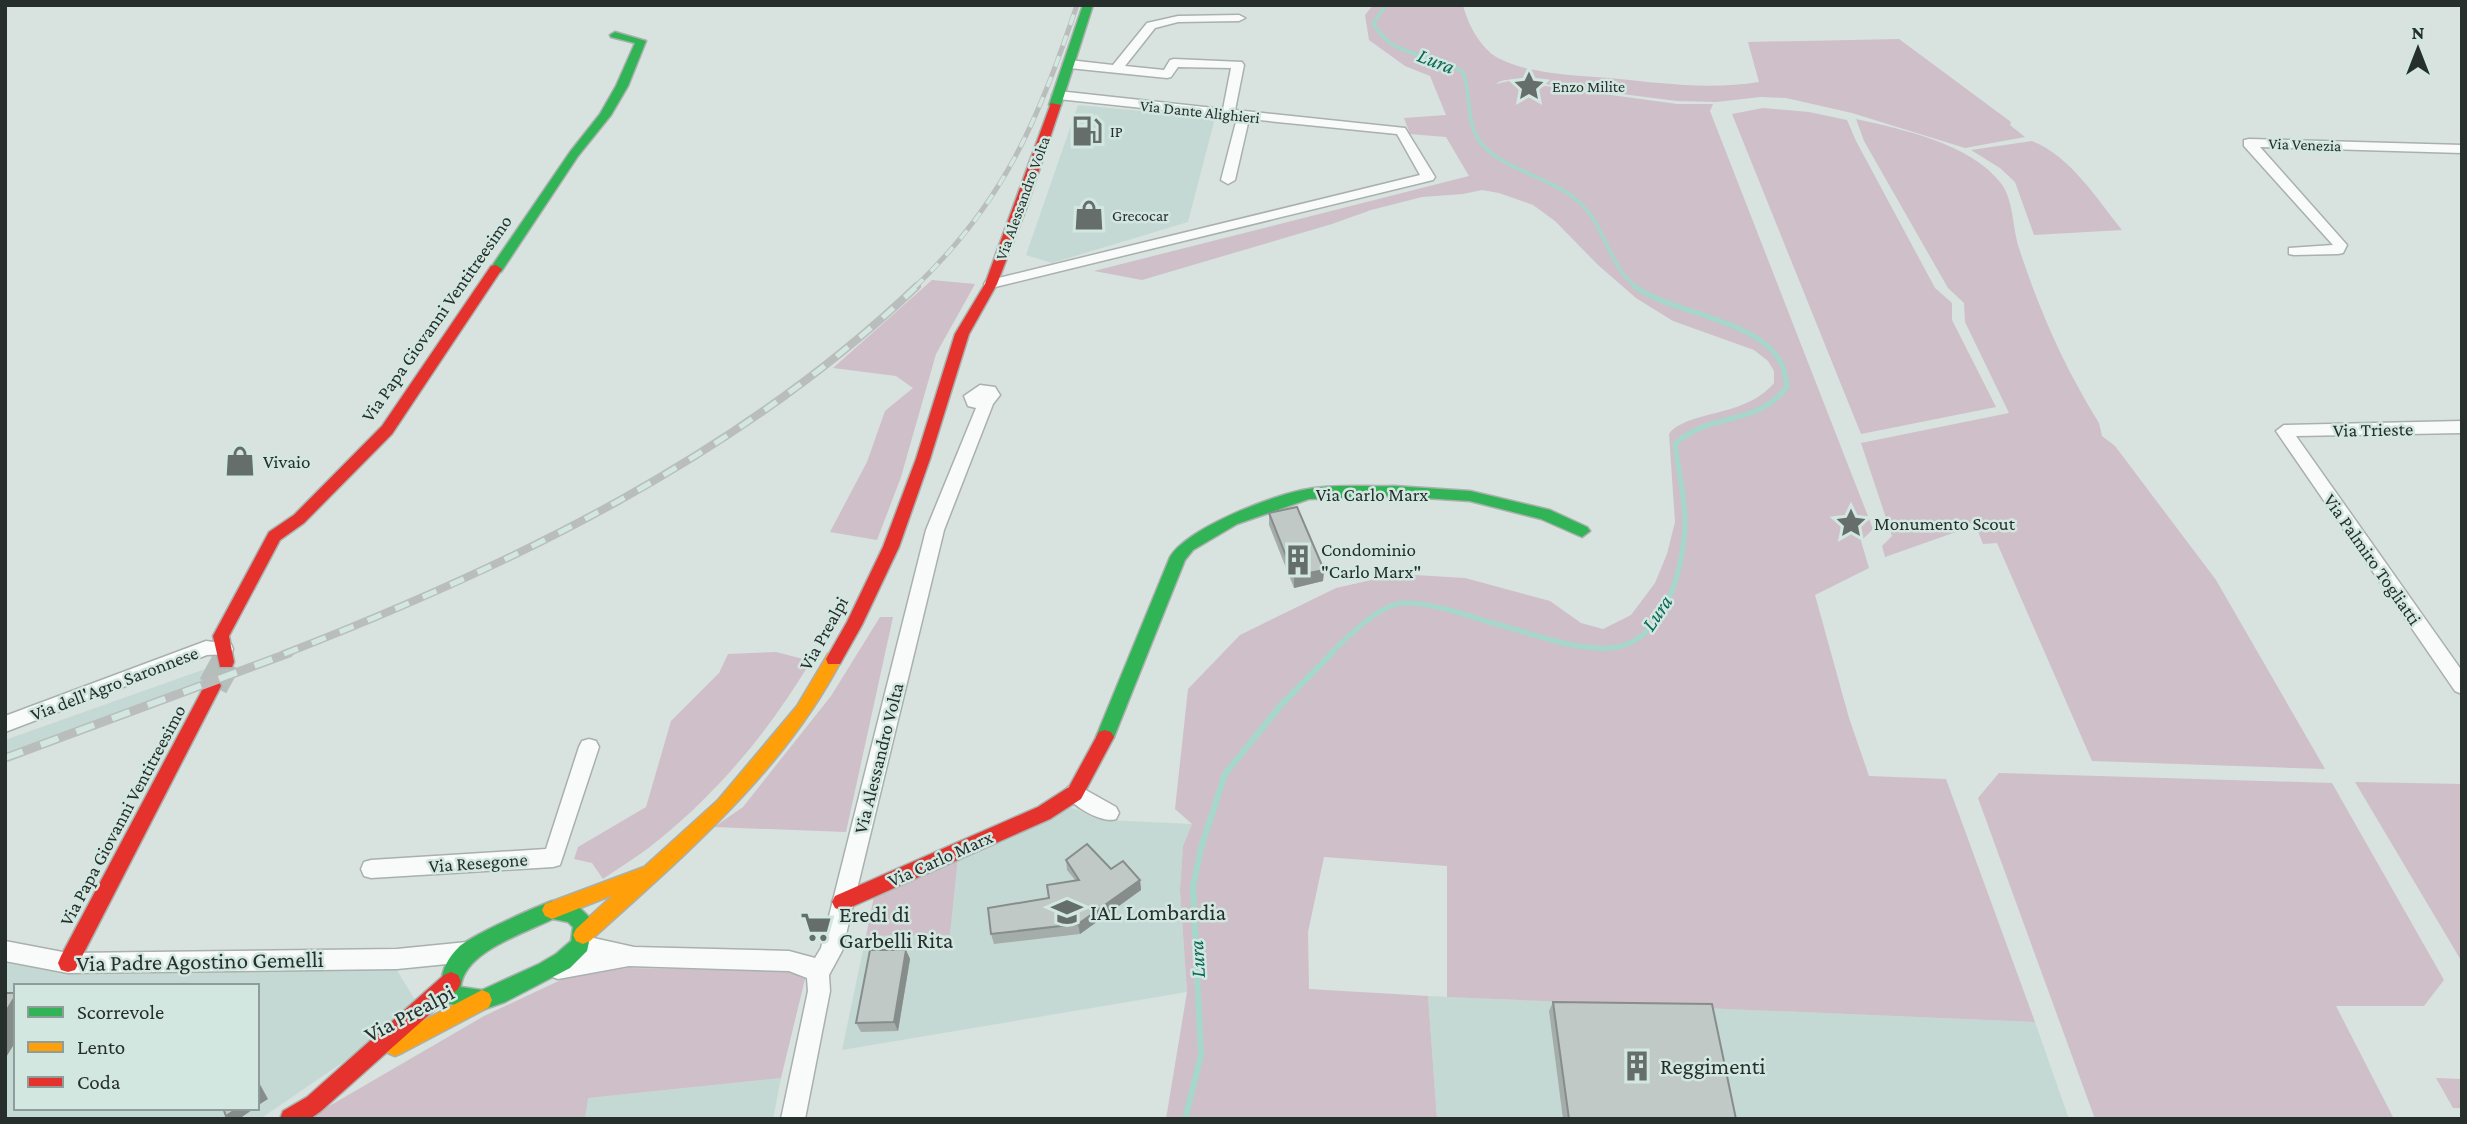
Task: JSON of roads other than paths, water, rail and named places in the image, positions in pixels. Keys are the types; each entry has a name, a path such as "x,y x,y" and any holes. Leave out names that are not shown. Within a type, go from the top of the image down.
{"street":[{"path":"1088,5 1070,61 1167,74 1174,63 1238,65 1228,114"},
{"path":"1116,69 1151,25 1178,19 1239,18"},
{"name":"Via Papa Giovanni Ventitreesimo","path":"225,656 221,636 274,536 299,519 387,430 574,154 591,136 631,72 641,41 615,35"},
{"name":"Via Alessandro Volta","path":"948,373 962,334 991,284 1070,61"},
{"name":"Via Dante Alighieri","path":"991,284 1428,177 1401,131 1058,95"},
{"path":"1228,180 1244,115"},
{"name":"Via Venezia","path":"2294,251 2338,250 2340,246 2249,143 2462,149"},
{"name":"Via Prealpi","path":"357,1066 563,961 581,940 724,806 803,711 847,636 891,547 923,459 948,373"},
{"name":"Via Alessandro Volta","path":"793,1119 819,991 818,974 831,951 935,530 986,403"},
{"name":"Via Trieste","path":"2284,431 2462,427"},
{"name":"Via Palmiro Togliatti","path":"2284,431 2462,686"},
{"name":"Via Carlo Marx","path":"842,902 1044,813 1075,793 1100,751 1178,556 1188,546 1231,520 1308,494 1394,491 1470,496 1545,514 1582,531"},
{"name":"Via dell'Agro Saronnese","path":"5,724 206,648 225,656"},
{"name":"Via Papa Giovanni Ventitreesimo","path":"68,963 213,686"},
{"name":"Via Resegone","path":"371,869 553,858 589,747"},
{"path":"1075,793 1109,813"},
{"name":"Via Prealpi","path":"291,1119 314,1104 451,978 467,951 552,910 659,869"},
{"path":"552,910 573,914 583,924 581,940 634,957"},
{"name":"Via Padre Agostino Gemelli","path":"5,951 68,963 397,959 467,951"},
{"path":"546,971 634,957 789,961 810,966 818,974"},
{"name":"Via Padre Agostino Gemelli","path":"397,959 451,978"},
{"path":"451,978 451,990 457,997 482,1000"}],"waterway":[{"name":"Lura","path":"1386,5 1373,23 1382,35 1403,50 1451,65 1463,72 1474,131 1486,149 1510,165 1553,185 1577,200 1594,221 1626,278 1636,287"},
{"name":"Lura","path":"1330,654 1374,615 1403,603 1438,607 1552,640 1596,648 1629,643 1645,633 1658,619 1675,581 1684,541 1684,503 1675,444 1703,427 1761,408 1775,400 1787,387 1782,365 1771,350 1756,337 1651,296 1634,286"},
{"name":"Lura","path":"1185,1119 1201,1055 1193,887 1201,848 1225,774 1281,705 1332,653"}],"tunnel":[{"path":"213,686 226,662"}],"railway":[{"path":"915,287 973,223 1015,157 1048,85 1077,5"},
{"path":"284,654 454,583 619,501 698,454 775,403 848,347 917,286"},
{"path":"5,758 289,653"}],"place":[{"name":"Enzo Milite","path":"1529,86"},
{"name":"IP","path":"1087,131"},
{"name":"Grecocar","path":"1089,215"},
{"name":"Vivaio","path":"240,461"},
{"name":"Monumento Scout","path":"1851,523"},
{"name":"Condominio \"Carlo Marx\"","path":"1298,560"},
{"name":"IAL Lombardia","path":"1067,912"},
{"name":"Eredi di Garbelli Rita","path":"816,927"},
{"name":"Reggimenti","path":"1637,1066"}]}
